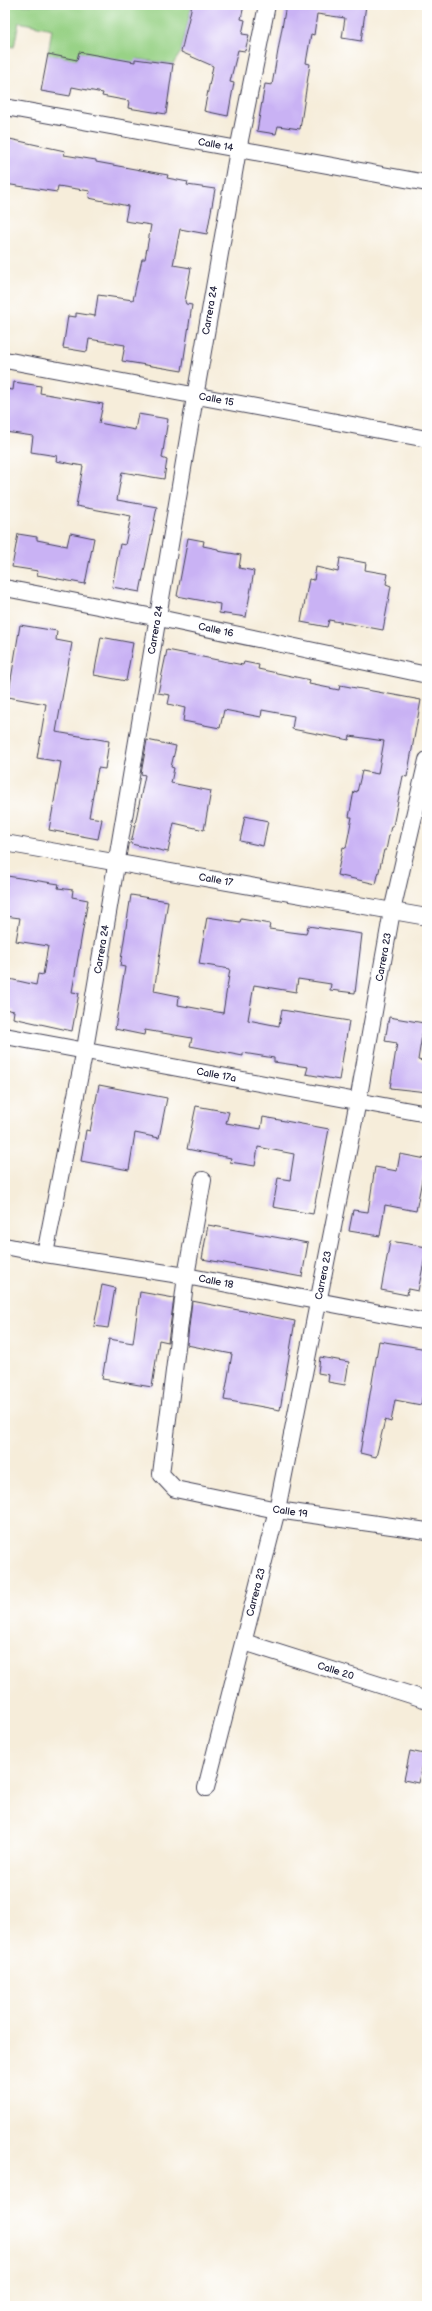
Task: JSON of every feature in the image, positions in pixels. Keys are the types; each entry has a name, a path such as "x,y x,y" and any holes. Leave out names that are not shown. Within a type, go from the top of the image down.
{"street":[{"name":"Carrera 24","path":"44,1254 85,1049 115,862 159,618 195,397 238,150 266,5"},
{"name":"Calle 14","path":"5,107 427,183"},
{"name":"Calle 15","path":"5,360 195,397 427,439"},
{"name":"Calle 16","path":"5,588 159,618 427,675"},
{"name":"Carrera 23","path":"206,1788 278,1510 358,1101 392,911 427,760"},
{"name":"Calle 17","path":"5,843 427,917"},
{"name":"Calle 17a","path":"5,1036 85,1049 427,1114"},
{"path":"186,1276 203,1180"},
{"name":"Calle 18","path":"5,1246 44,1254 186,1276 320,1300 427,1322"},
{"name":"Calle 19","path":"186,1276 161,1474 175,1489 278,1510 427,1531"},
{"name":"Calle 20","path":"244,1642 427,1700"}],"green space":[{"path":"5,5 192,5 181,52 173,64 136,59 134,67 79,52 77,60 48,54 52,29 19,22 14,47 8,46 10,37 5,36"}],"building":[{"path":"192,5 244,5 241,19 245,20 242,34 249,35 245,51 238,50 230,82 234,83 228,116 204,111 213,66 181,52"},
{"path":"286,5 366,5 361,41 342,38 345,18 317,14 314,35 311,34 306,63 310,64 300,129 278,126 276,134 257,131 265,84 272,85"},
{"path":"79,52 135,62 135,59 173,64 166,114 128,108 129,101 102,96 103,93 72,87 70,96 41,91 48,54 77,60"},
{"path":"5,138 65,151 64,155 168,175 167,178 188,182 187,185 215,189 207,234 180,229 173,265 191,268 185,301 186,304 192,305 182,371 122,361 125,345 89,339 87,352 63,348 68,316 76,317 76,313 95,316 98,295 133,300 142,259 145,259 151,225 125,221 128,206 89,198 90,191 58,186 57,192 5,184"},
{"path":"14,382 41,386 40,393 103,404 99,423 135,430 138,414 168,419 162,458 167,460 164,479 122,472 117,500 157,507 140,592 112,587 120,544 125,545 131,516 76,506 83,466 56,461 57,456 31,452 33,436 5,432 5,389 13,390"},
{"path":"70,533 94,538 85,584 37,575 38,571 12,567 18,534 37,537 37,540 67,546"},
{"path":"188,538 204,541 203,546 218,549 218,551 241,555 239,568 254,571 246,617 219,613 220,604 177,596"},
{"path":"340,558 366,563 365,570 388,574 386,584 391,586 383,630 329,620 327,627 301,622 309,579 314,580 316,567 338,572"},
{"path":"20,625 57,631 56,640 72,643 56,732 109,741 105,769 98,768 89,817 102,819 98,839 49,830 61,762 37,758 46,704 8,697"},
{"path":"101,637 133,643 126,681 94,675"},
{"path":"167,650 243,665 244,662 259,665 258,669 310,680 309,684 339,690 340,685 421,700 407,777 403,776 393,826 391,826 376,884 337,875 343,847 346,848 352,817 349,817 354,791 357,792 362,771 378,774 384,741 350,736 349,740 292,729 294,716 262,710 261,717 224,710 220,728 183,721 185,708 168,704 170,695 158,693"},
{"path":"147,740 176,746 171,767 174,768 171,783 211,791 204,830 174,823 168,852 131,844 145,775 141,774"},
{"path":"245,816 268,821 263,846 240,841"},
{"path":"7,876 59,884 58,888 73,890 72,897 88,900 72,992 79,993 72,1031 13,1018 14,1011 5,1009 5,978 36,985 38,974 43,975 48,946 16,941 20,918 5,916"},
{"path":"131,895 168,901 154,991 179,996 178,1005 223,1013 230,969 199,964 207,917 240,922 241,919 270,924 269,929 306,934 308,926 362,934 355,993 330,990 331,984 298,979 296,992 254,985 248,1020 279,1026 282,1010 349,1021 339,1080 306,1074 308,1067 274,1062 274,1058 243,1053 243,1056 190,1046 192,1038 145,1030 144,1035 115,1029 125,967 120,966"},
{"path":"389,1017 424,1023 418,1060 427,1062 427,1092 390,1088 397,1043 385,1041"},
{"path":"99,1085 167,1098 159,1138 135,1133 129,1170 81,1161 86,1130 90,1131"},
{"path":"196,1106 229,1112 226,1123 261,1129 263,1117 329,1129 313,1214 273,1207 278,1178 290,1180 294,1154 258,1147 255,1166 230,1162 231,1158 187,1149"},
{"path":"400,1154 426,1159 416,1211 385,1205 380,1236 349,1231 353,1210 368,1212 375,1167 397,1171"},
{"path":"208,1225 308,1243 302,1277 202,1259"},
{"path":"390,1241 427,1247 418,1291 408,1289 407,1295 381,1290"},
{"path":"102,1285 115,1288 108,1328 94,1326"},
{"path":"140,1292 174,1298 168,1342 159,1340 152,1387 102,1379 109,1339 133,1343"},
{"path":"192,1301 295,1321 280,1410 224,1400 232,1354 187,1345"},
{"path":"379,1341 427,1349 427,1370 421,1405 395,1400 391,1422 385,1420 376,1457 360,1453"},
{"path":"320,1357 349,1362 345,1385 328,1382 329,1375 318,1373"},
{"path":"410,1751 424,1754 418,1783 404,1780"}]}
